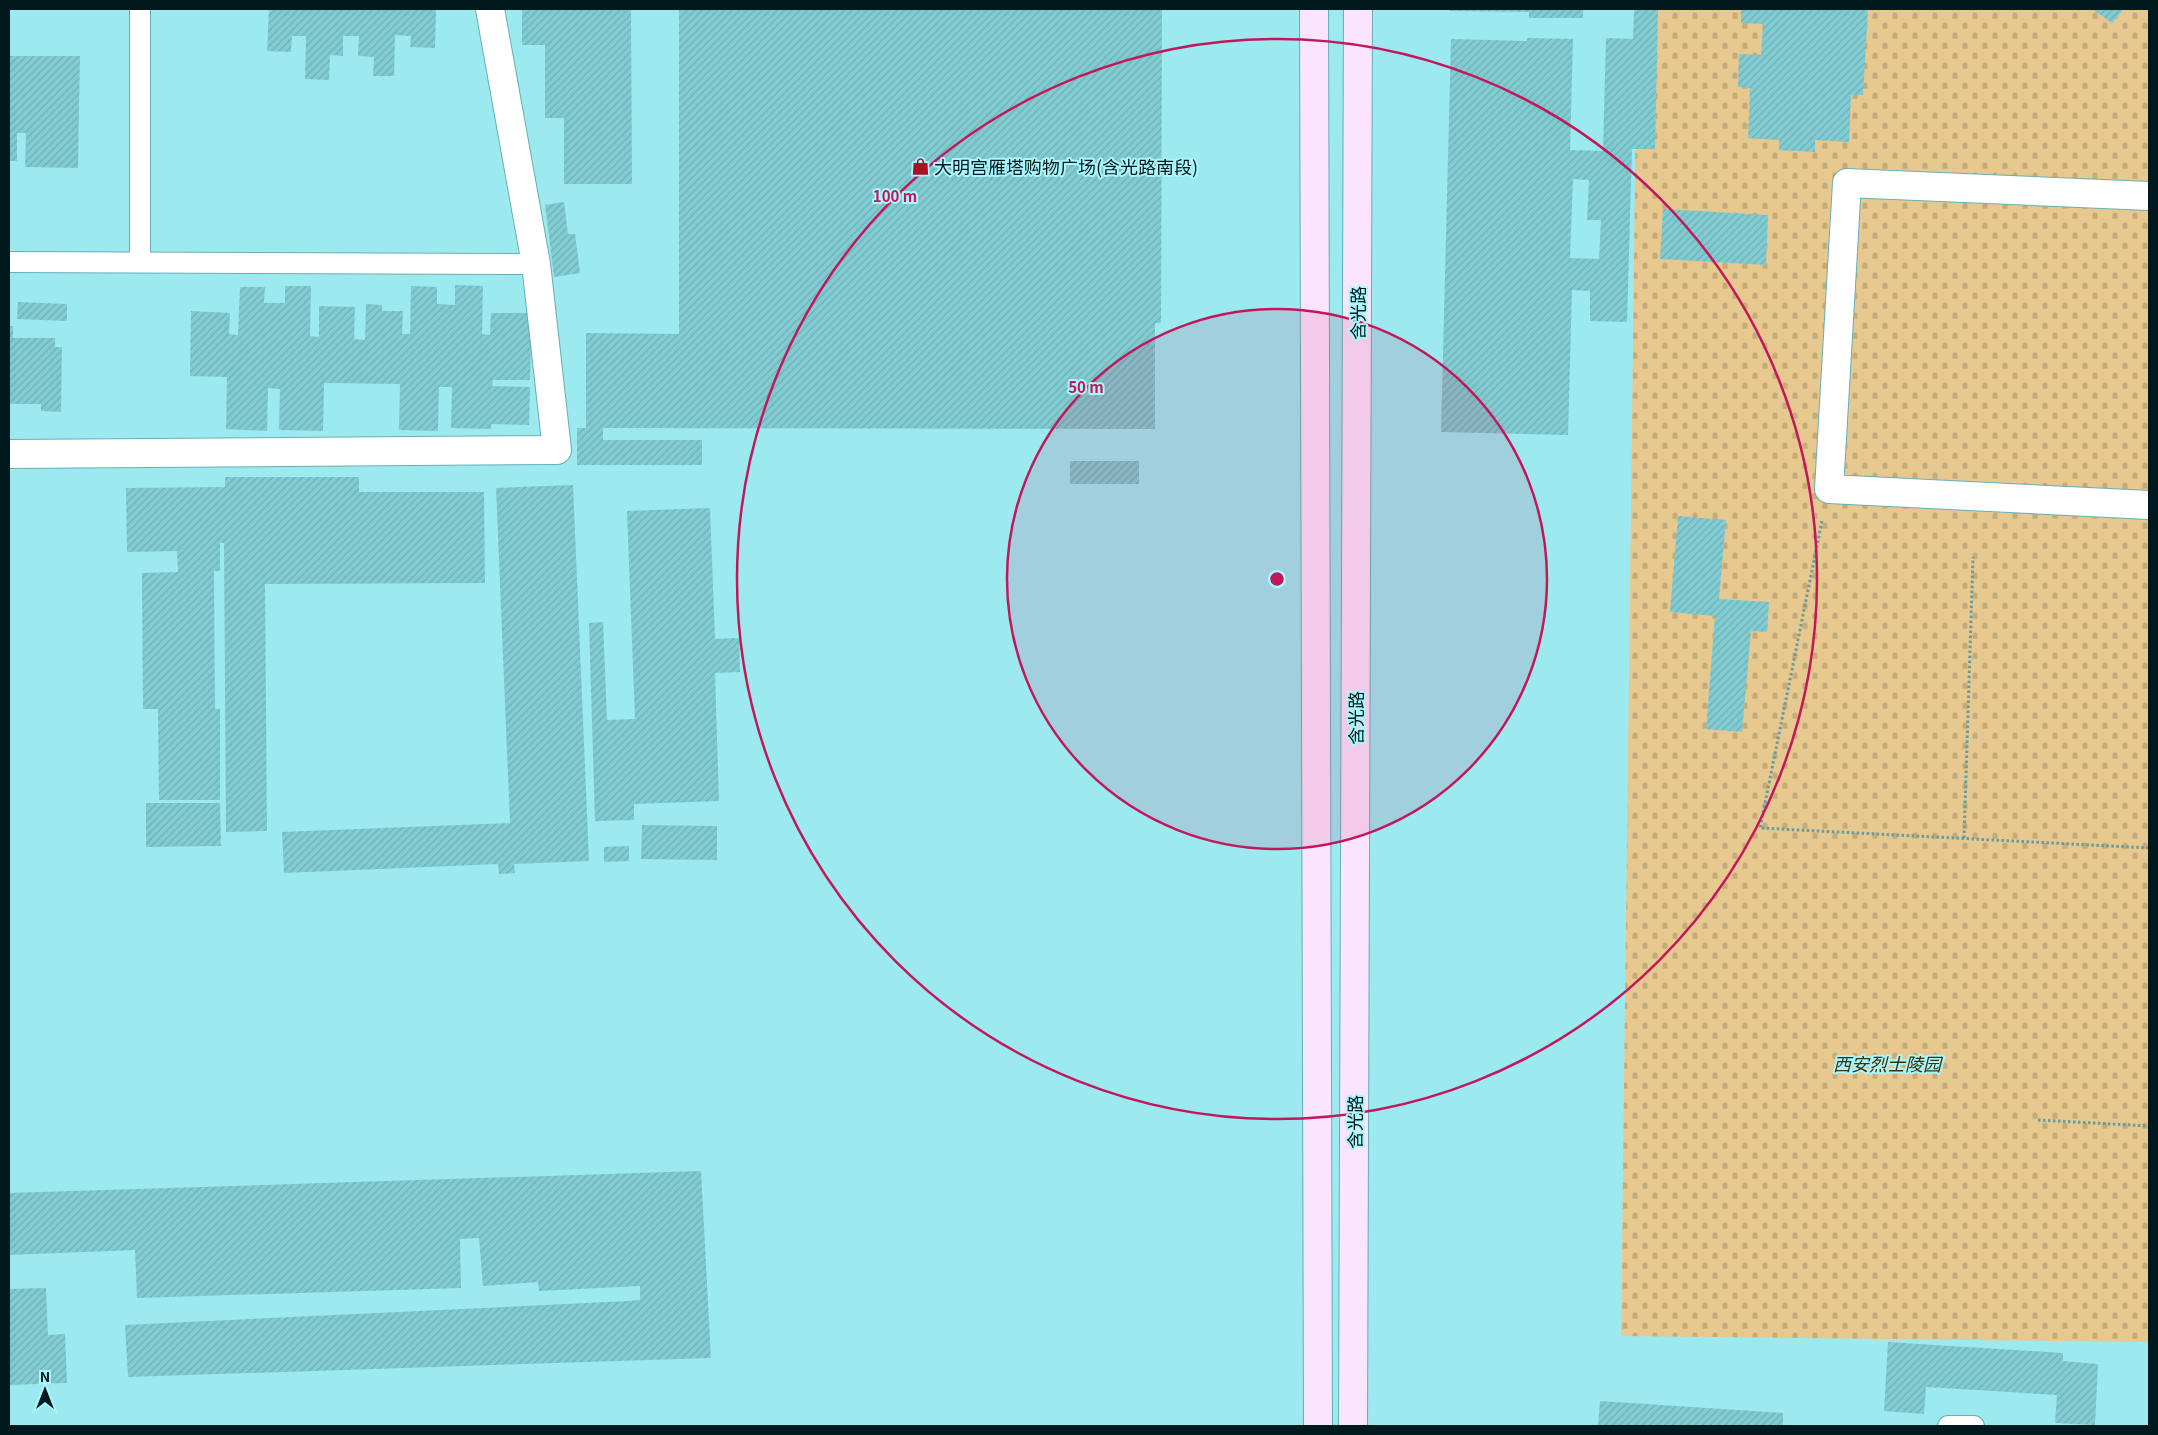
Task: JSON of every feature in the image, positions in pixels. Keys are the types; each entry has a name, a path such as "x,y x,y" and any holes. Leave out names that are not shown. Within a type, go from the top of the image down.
{"street":[{"path":"9,454 557,450 536,264 490,9"},
{"name":"含光路","path":"1314,9 1318,1426"},
{"name":"含光路","path":"1353,1426 1358,9"},
{"path":"2149,196 1847,183 1829,489 2149,505"}],"lane":[{"path":"140,9 140,262"},
{"path":"9,262 536,264"},
{"path":"1948,1426 1974,1426"}],"path":[{"path":"1829,489 1760,828 2149,848"},
{"path":"1964,838 1973,557"},
{"path":"2038,1120 2149,1126"}],"green space":[{"name":"西安烈士陵园","path":"1637,9 2149,9 2149,1342 1621,1336"}],"building":[{"path":"269,9 436,9 435,48 410,47 411,36 395,35 394,76 373,76 374,57 358,56 359,36 343,36 343,56 330,55 329,80 305,79 306,36 292,36 291,52 267,51"},
{"path":"522,9 631,9 632,184 564,184 564,118 545,118 545,45 522,45"},
{"name":"大明宫雁塔购物广场(含光路南段)","path":"679,9 1162,9 1161,323 1155,323 1155,429 603,428 603,440 702,440 702,465 577,465 577,428 586,428 586,333 679,334"},
{"path":"1449,9 1583,9 1583,18 1529,18 1529,12 1449,11"},
{"path":"1634,9 1658,9 1655,149 1632,149 1627,322 1590,321 1590,291 1572,290 1568,435 1441,432 1451,39 1527,41 1527,38 1573,39 1570,150 1603,151 1606,38 1633,39","holes":["1573,179 1589,180 1587,220 1601,220 1599,259 1570,258"]},
{"path":"1741,9 1868,9 1863,95 1851,95 1849,142 1815,140 1815,152 1779,150 1779,140 1748,138 1750,88 1738,87 1739,54 1761,55 1763,24 1741,23"},
{"path":"2092,9 2124,9 2112,23"},
{"path":"9,56 80,56 78,168 25,167 26,133 17,133 17,161 9,161"},
{"path":"564,202 568,234 575,234 580,273 554,277 545,205"},
{"path":"1663,209 1768,215 1766,265 1660,259"},
{"path":"455,285 483,286 482,334 490,335 491,313 532,313 530,380 493,380 492,386 530,387 529,425 491,424 491,429 451,428 452,387 439,387 438,431 399,430 400,384 324,383 323,431 279,430 280,389 268,388 267,431 226,429 227,377 190,376 191,311 230,313 229,334 238,335 240,287 265,287 264,303 285,303 285,286 311,286 310,336 319,337 319,306 355,307 354,339 365,340 366,304 382,305 382,311 403,311 402,334 410,334 411,286 437,287 437,304 455,305"},
{"path":"18,302 67,304 67,321 17,319"},
{"path":"9,326 13,326 13,338 55,338 55,347 62,347 61,412 41,411 41,404 9,404"},
{"path":"1070,461 1139,461 1139,484 1070,484"},
{"path":"225,477 359,477 359,492 484,492 485,583 265,584 267,831 226,832 224,543 220,543 220,571 214,571 215,709 220,709 220,800 159,800 158,709 143,709 142,573 178,572 177,551 127,552 126,488 225,487"},
{"path":"573,485 589,861 514,864 515,873 499,874 498,864 284,873 282,832 510,823 496,488"},
{"path":"710,508 715,639 739,638 740,672 715,673 719,801 634,804 634,820 595,821 589,623 603,622 607,720 635,719 627,511"},
{"path":"1678,516 1726,520 1719,599 1769,602 1767,632 1751,631 1742,732 1706,729 1715,616 1670,612"},
{"path":"146,803 220,803 221,846 146,847"},
{"path":"642,825 717,826 717,860 641,859"},
{"path":"629,846 629,861 604,862 604,847"},
{"path":"701,1171 711,1358 128,1377 125,1325 628,1301 640,1300 640,1286 539,1291 538,1282 483,1286 479,1238 460,1239 461,1288 137,1298 135,1250 9,1255 9,1193"},
{"path":"46,1288 48,1335 65,1334 67,1383 9,1385 9,1289"},
{"path":"1888,1342 2063,1353 2063,1361 2098,1364 2095,1425 2055,1423 2057,1395 1926,1387 1924,1414 1884,1411"},
{"path":"1600,1401 1783,1413 1783,1426 1598,1426"}],"place":[{"name":"大明宫雁塔购物广场(含光路南段)","path":"920,166"}]}
